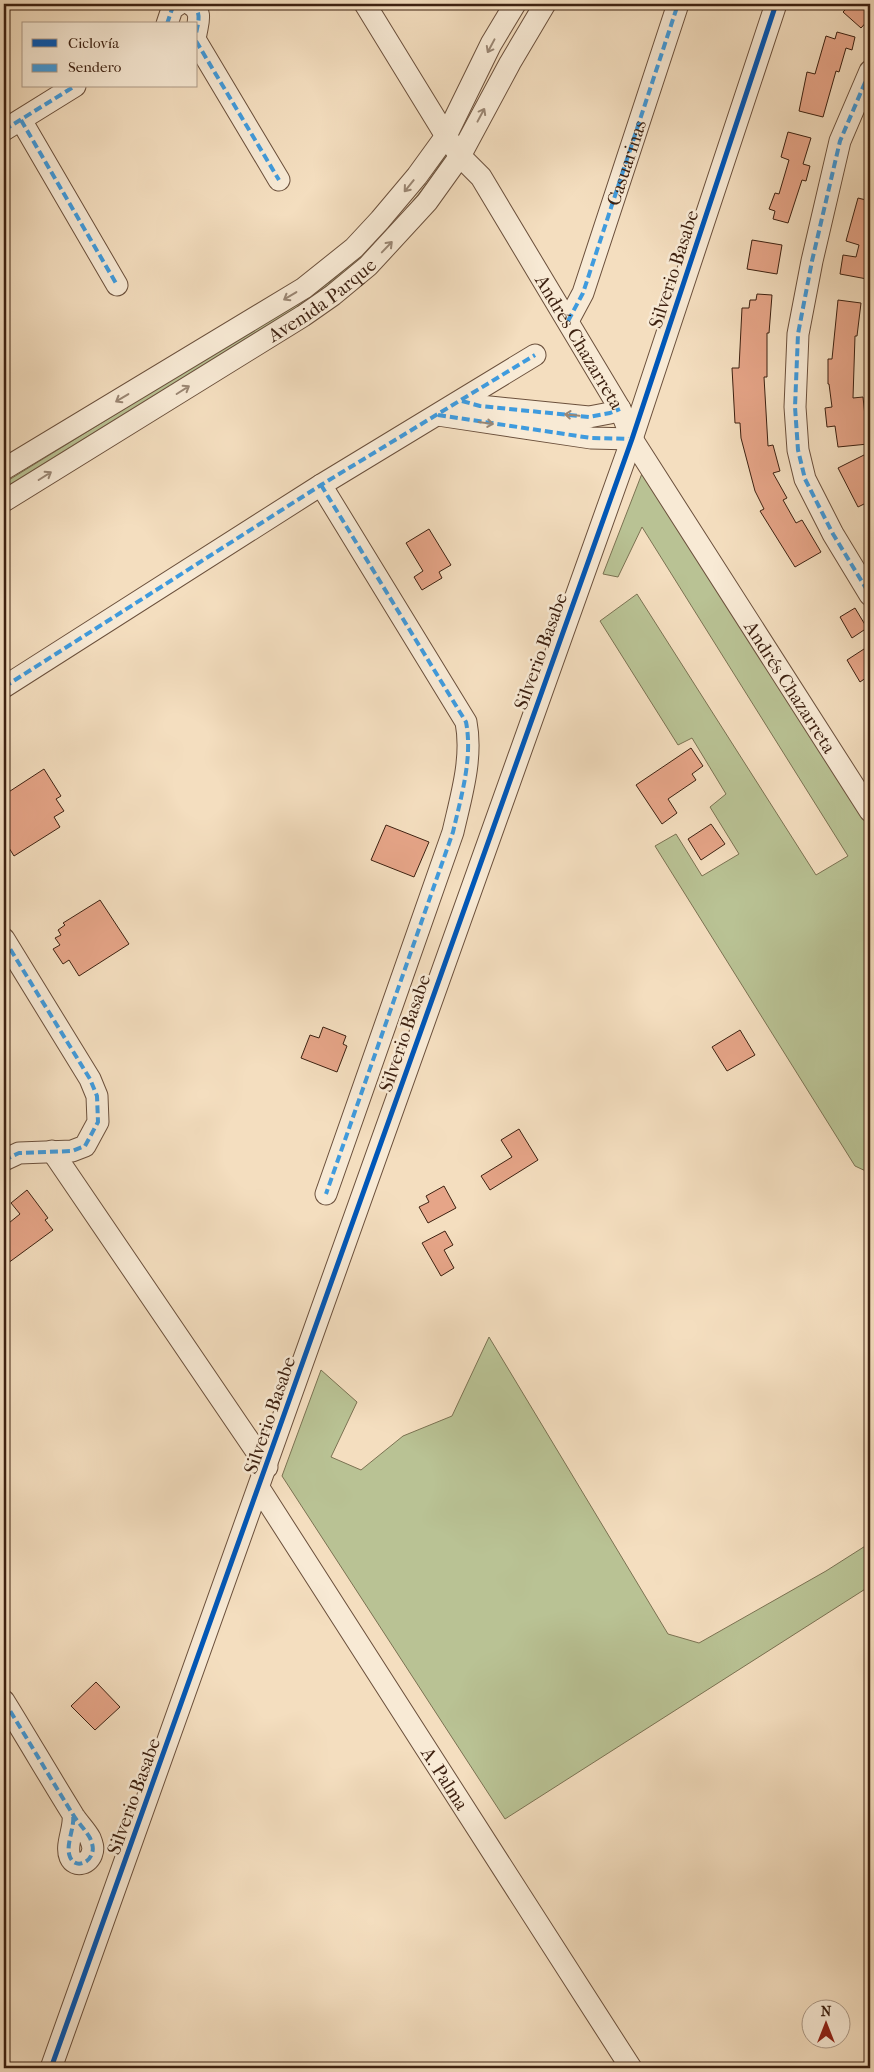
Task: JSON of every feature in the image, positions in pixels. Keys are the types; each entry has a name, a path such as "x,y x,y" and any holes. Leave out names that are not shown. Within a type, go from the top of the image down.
{"street":[{"path":"168,22 172,8 179,4"},
{"path":"190,4 196,7 199,12 198,26"},
{"name":"Andrés Chazarreta","path":"365,4 446,136 460,156 481,177 620,409 632,439 870,811"},
{"name":"Avenida Parque","path":"4,469 304,288 354,248 417,176 446,136 492,44 515,4"},
{"name":"Avenida Parque","path":"4,501 333,295 368,266 388,247 427,202 460,156 510,63 545,4"},
{"name":"Casuarinas","path":"568,321 583,293 678,4"},
{"name":"Silverio Basabe","path":"51,2068 267,1467 632,439 776,4"},
{"path":"198,44 279,180"},
{"path":"870,71 840,141 812,261 798,334 795,406 798,450 805,479 833,534 870,595"},
{"path":"72,88 12,125 117,285"},
{"path":"4,687 321,485 535,355"},
{"path":"462,401 480,406 589,416 610,413 620,409"},
{"path":"438,415 591,438 632,439"},
{"path":"321,485 466,722 469,738 460,801 453,832 326,1194"},
{"path":"4,939 90,1079 97,1096 98,1122 85,1146 72,1151 19,1153 4,1160"},
{"path":"52,1151 267,1467"},
{"name":"A. Palma","path":"259,1488 630,2068"},
{"path":"4,1701 73,1815"}],"green space":[{"path":"448,151 451,157 397,226 333,286 4,490 4,483 330,282 395,222 423,188"},
{"path":"648,458 870,810 870,1173 855,1166 655,846 676,834 702,876 739,854 710,807 726,794 692,738 678,745 600,621 637,594 816,875 848,856 642,527 618,577 603,574"},
{"path":"489,1337 668,1634 699,1643 826,1571 870,1543 870,1586 505,1819 282,1476 321,1370 357,1402 331,1457 361,1470 403,1436 452,1416"}],"building":[{"path":"851,4 870,4 870,18 861,28 843,12"},
{"path":"837,32 855,37 852,50 846,48 839,72 836,71 823,117 799,111 807,72 815,74 826,36 835,39"},
{"path":"788,132 811,138 803,164 810,166 806,181 802,180 788,223 773,219 775,211 769,209 775,193 779,194 789,160 781,157"},
{"path":"858,198 870,201 870,264 867,279 840,274 843,255 856,257 859,245 846,241"},
{"path":"752,240 782,245 777,274 747,269"},
{"path":"757,294 772,295 769,333 767,333 767,377 764,377 768,446 773,445 780,471 773,473 787,498 783,500 796,523 802,520 821,552 795,567 760,511 764,509 755,491 741,438 740,423 735,423 732,368 739,368 742,308 749,308 750,300 756,300"},
{"path":"838,300 861,303 857,336 855,336 853,398 863,397 868,444 838,447 835,426 827,427 825,408 832,407 828,384 828,359 832,359"},
{"path":"870,452 870,501 858,507 838,468"},
{"path":"429,529 451,565 439,572 442,578 422,590 414,577 423,571 406,543"},
{"path":"855,608 867,628 852,638 840,617"},
{"path":"864,649 870,659 870,675 860,682 847,660"},
{"path":"691,748 703,766 692,774 696,780 668,799 677,813 662,824 636,785"},
{"path":"44,769 61,796 56,799 64,811 54,817 60,827 14,856 4,840 4,795"},
{"path":"711,824 725,844 701,860 688,839"},
{"path":"386,825 429,842 414,877 371,860"},
{"path":"100,900 129,944 79,976 69,960 63,964 53,949 60,945 55,938 61,935 58,930 65,925 63,923"},
{"path":"323,1027 346,1036 343,1044 347,1046 337,1072 301,1058 310,1035 319,1038"},
{"path":"740,1030 755,1055 727,1071 712,1047"},
{"path":"519,1129 538,1160 490,1190 481,1176 512,1157 501,1140"},
{"path":"444,1186 456,1208 428,1223 419,1207 429,1202 426,1196"},
{"path":"27,1190 48,1218 45,1220 53,1230 4,1266 4,1227 20,1214 11,1203"},
{"path":"445,1231 453,1245 444,1250 454,1268 441,1276 422,1243"},
{"path":"96,1682 120,1707 95,1730 71,1706"}],"marked path":[{"path":"168,22 172,9 179,4"},
{"path":"190,4 197,10 198,22"},
{"path":"568,321 583,293 678,4"},
{"path":"198,44 279,180"},
{"path":"870,71 840,141 812,261 798,334 795,407 798,450 805,479 833,534 870,595"},
{"path":"4,130 72,88"},
{"path":"21,120 117,285"},
{"path":"4,687 321,485 535,355"},
{"path":"462,401 480,406 589,417 620,409"},
{"path":"438,415 591,438 632,439"},
{"path":"321,485 466,722 468,736 465,777 453,832 326,1194"},
{"path":"4,939 90,1079 97,1096 98,1122 85,1146 72,1151 19,1153 4,1160"},
{"path":"4,1701 74,1816 90,1838 93,1847 91,1857 79,1864 72,1861 69,1852 73,1815"}],"cycle path":[{"path":"51,2068 632,439 776,4"}]}
